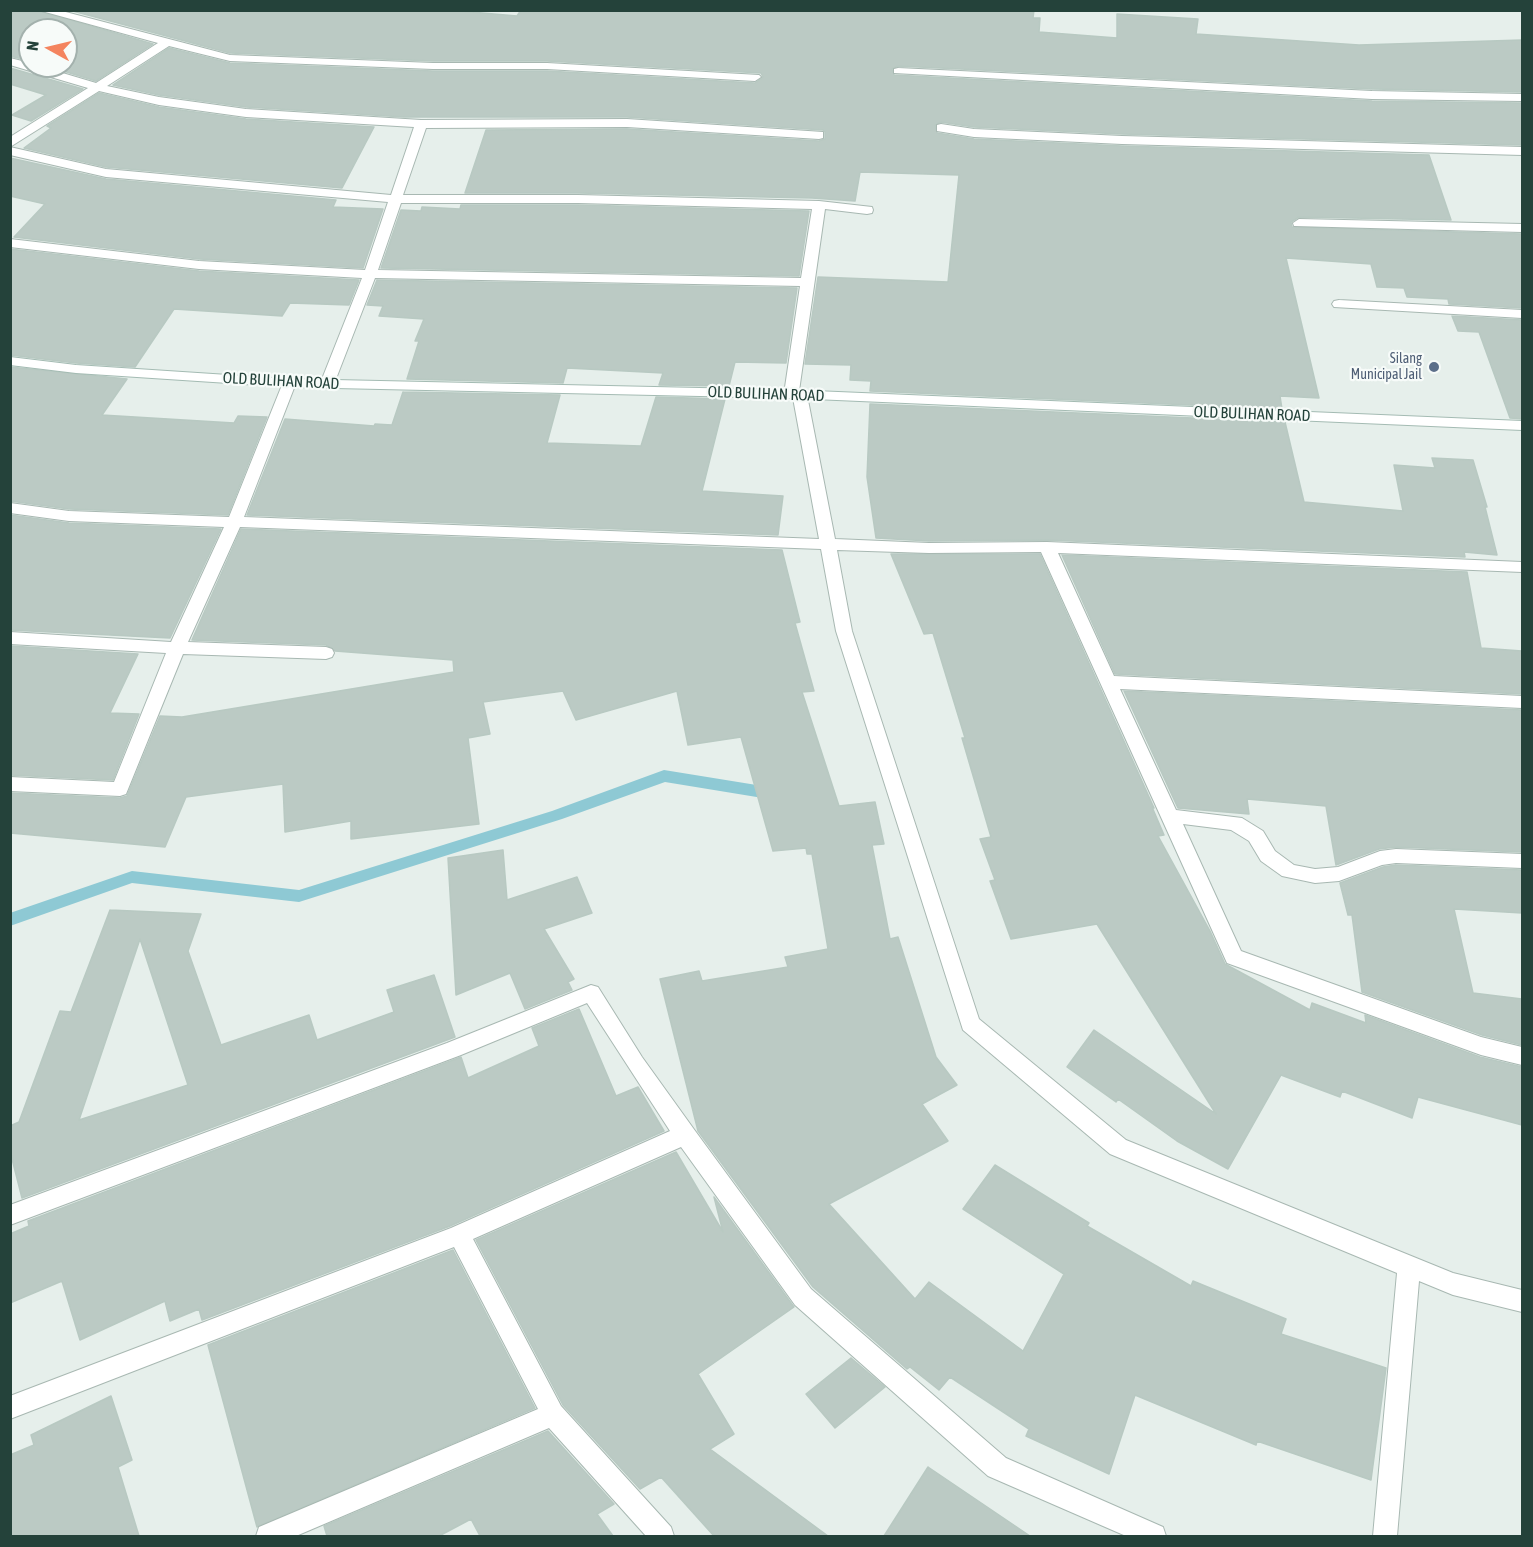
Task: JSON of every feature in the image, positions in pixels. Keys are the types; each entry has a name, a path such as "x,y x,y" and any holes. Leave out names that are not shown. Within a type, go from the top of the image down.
{"street":[{"path":"43,10 230,58 433,66 547,66 755,77"},
{"path":"10,143 167,42"},
{"path":"10,61 97,87 159,101 246,113 421,124 627,123 819,135"},
{"path":"898,71 1372,95 1522,98"},
{"path":"327,384 370,274 421,124"},
{"path":"942,128 974,133 1122,140 1522,151"},
{"path":"10,151 106,173 394,199 578,199 819,205 867,210"},
{"path":"819,205 796,394 844,631 970,1024 1118,1147 1409,1267 1454,1284 1522,1301"},
{"path":"1299,223 1522,228"},
{"path":"10,243 199,265 370,274 809,282"},
{"path":"1340,304 1522,314"},
{"name":"OLD BULIHAN ROAD","path":"10,361 76,369 327,384 796,394 1522,426"},
{"path":"10,784 120,789 177,648 235,521 289,382"},
{"path":"10,508 69,516 929,548 1047,547 1522,568"},
{"path":"1047,547 1234,957 1480,1046 1522,1056"},
{"path":"10,638 177,648 326,653"},
{"path":"1108,682 1522,702"},
{"path":"1169,816 1235,823 1256,836 1268,856 1289,871 1315,876 1339,874 1380,858 1396,856 1522,861"},
{"path":"10,1215 454,1049 591,993 634,1063 684,1136 803,1297 997,1467 1154,1536"},
{"path":"10,1408 459,1235 684,1136"},
{"path":"459,1235 553,1413 662,1536"},
{"path":"1385,1536 1409,1267"},
{"path":"268,1536 553,1413"}],"building":[{"path":"10,10 36,10 64,18 18,18 18,58 10,56"},
{"path":"69,10 448,10 517,16 521,10 1034,10 1033,18 1040,18 1039,32 1117,38 1117,14 1198,19 1196,34 1359,45 1522,40 1522,92 1372,89 898,66 892,69 894,75 1372,101 1522,103 1522,145 1122,134 974,127 941,122 935,125 937,133 974,139 1429,155 1451,220 1299,217 1291,222 1292,227 1522,234 1522,308 1449,304 1448,299 1407,297 1404,288 1377,287 1371,264 1286,258 1319,398 1280,396 1282,409 870,391 871,381 850,380 851,365 805,364 818,277 948,282 959,175 860,172 855,201 578,193 465,193 486,130 627,129 819,141 825,139 825,132 823,130 627,117 404,117 246,107 159,95 113,85 169,48 230,63 433,71 547,71 755,83 763,77 761,73 547,61 433,61 230,53"},
{"path":"78,22 153,44 96,81 78,75"},
{"path":"10,68 18,70 18,78 45,78 83,89 31,121 12,115 46,95 10,84"},
{"path":"99,93 159,107 246,119 374,127 342,188 106,167 24,148 51,128 47,126"},
{"path":"10,158 106,179 336,200 333,207 383,209 363,268 199,259 14,237 45,204 10,196"},
{"path":"461,205 578,205 809,211 799,276 381,268 401,210 421,211 422,207 460,209"},
{"path":"10,249 199,271 359,280 349,305 290,303 282,316 174,309 135,367 76,363 10,355"},
{"path":"377,280 797,288 786,363 735,362 729,386 659,385 663,373 567,368 563,383 407,379 419,341 415,341 424,319 379,316 383,306 367,305"},
{"path":"1452,316 1522,320 1522,419 1510,418 1479,332 1458,331"},
{"path":"10,367 127,379 102,415 234,423 238,416 267,417 228,515 69,509 10,501"},
{"path":"403,392 560,395 547,443 641,446 656,397 725,399 702,491 783,496 778,535 247,515 285,419 374,426 375,424 392,425"},
{"path":"870,404 1285,422 1304,502 1403,511 1394,465 1435,468 1432,458 1473,460 1487,507 1485,507 1497,555 1464,552 1465,557 1047,540 929,541 876,538 867,477"},
{"path":"10,515 69,523 221,529 170,638 10,630"},
{"path":"241,529 782,550 800,622 795,623 814,691 802,692 839,806 875,802 884,844 872,845 890,939 898,937 936,1057 957,1085 922,1104 948,1141 829,1204 915,1299 929,1282 1023,1351 1064,1274 963,1209 995,1165 1089,1223 1087,1226 1191,1286 1193,1281 1286,1319 1281,1334 1386,1368 1371,1480 1257,1441 1256,1445 1135,1395 1109,1474 1026,1436 1029,1429 950,1377 939,1390 910,1367 907,1369 813,1287 698,1131 660,979 699,971 702,981 788,967 785,957 828,949 812,854 807,854 806,848 773,851 741,737 688,745 677,691 576,720 563,691 483,702 490,734 468,738 479,824 351,839 351,821 285,832 283,784 186,797 165,847 10,833 10,793 120,798 127,796 160,716 182,717 454,672 453,660 335,651 326,645 192,640"},
{"path":"891,554 1040,554 1154,808 1152,807 1164,835 1158,836 1210,931 1225,964 1310,1010 1312,1003 1366,1023 1365,1015 1480,1057 1522,1067 1522,1125 1418,1097 1412,1118 1342,1091 1340,1097 1281,1075 1228,1169 1177,1141 1118,1099 1116,1102 1067,1067 1094,1030 1216,1114 1097,924 1011,939 990,881 995,880 980,839 991,837 962,738 965,738 933,633 924,634"},
{"path":"1062,555 1467,572 1481,648 1522,651 1522,694 1115,674"},
{"path":"10,646 138,654 110,713 139,714 113,780 10,775"},
{"path":"1124,691 1522,710 1522,852 1396,847 1379,849 1336,865 1326,806 1247,799 1249,814 1178,808"},
{"path":"503,850 507,900 577,877 592,913 544,929 574,979 568,982 572,990 525,1009 510,973 456,995 448,858"},
{"path":"1396,865 1522,870 1522,913 1454,909 1473,993 1522,999 1522,1045 1482,1035 1362,992 1352,915 1348,915 1340,883 1383,867"},
{"path":"110,910 201,914 188,951 221,1045 309,1015 317,1040 394,1012 387,990 434,975 455,1037 22,1198 10,1151 10,1126 19,1122 60,1011 71,1012","holes":["140,939 188,1085 79,1120"]},
{"path":"579,1009 616,1096 638,1087 664,1131 450,1226 202,1320 199,1309 170,1321 165,1301 80,1340 62,1281 10,1303 10,1234 29,1226 28,1221 461,1057 468,1078 539,1046 532,1028"},
{"path":"676,1152 723,1232 714,1197 794,1307 698,1374 734,1434 710,1449 828,1536 714,1536 661,1477 640,1489 563,1405 476,1240"},
{"path":"453,1250 535,1408 257,1527 208,1345"},
{"path":"851,1358 885,1387 835,1428 806,1394"},
{"path":"111,1396 132,1460 118,1467 139,1536 10,1536 10,1455 34,1445 31,1435"},
{"path":"548,1431 614,1504 597,1514 613,1536 480,1536 471,1519 439,1536 327,1536 324,1526"},
{"path":"928,1467 1030,1536 884,1536"}],"waterway":[{"path":"10,920 132,877 299,896 557,815 664,776 775,794"}],"place":[{"name":"Silang Municipal Jail","path":"1434,367"}]}
